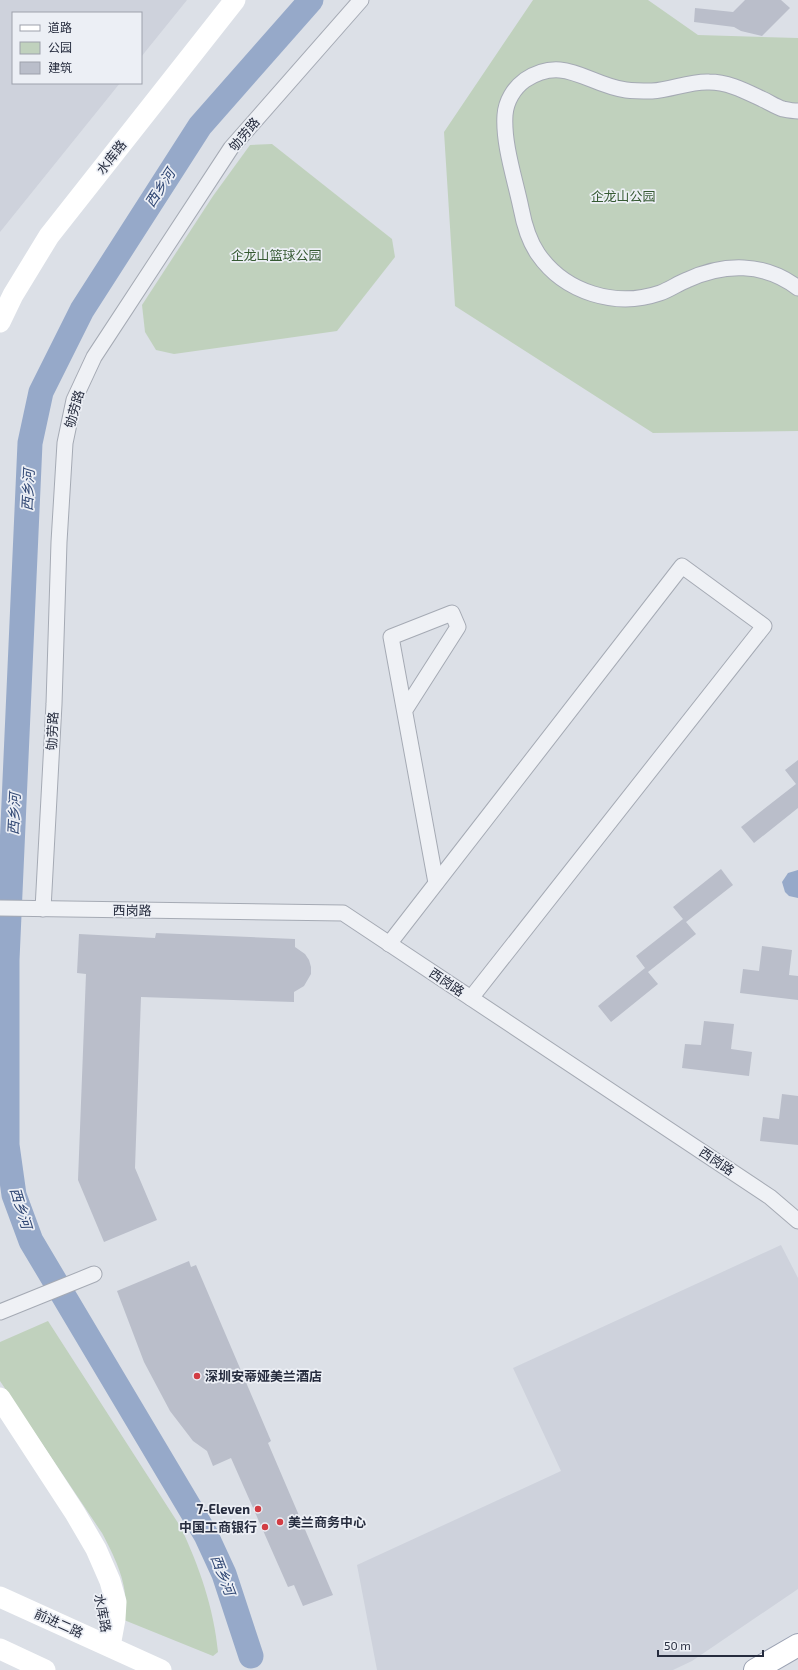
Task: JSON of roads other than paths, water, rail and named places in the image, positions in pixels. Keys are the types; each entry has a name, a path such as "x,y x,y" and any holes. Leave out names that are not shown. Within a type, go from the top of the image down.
{"main road":[{"name":"水库路","path":"0,289 18,257 216,0"},
{"name":"水库路","path":"0,322 13,295 49,236 235,0"},
{"name":"水库路","path":"0,1398 75,1513 99,1555 110,1581 116,1602 115,1619 110,1646"},
{"name":"水库路","path":"0,1424 65,1522 84,1555 98,1585 110,1646"},
{"name":"前进二路","path":"0,1597 161,1670"},
{"path":"755,1670 798,1645"},
{"path":"0,1649 45,1670"}],"street":[{"name":"劬劳路","path":"43,909 54,704 59,542 65,443 74,400 94,357 231,148 361,0"},
{"path":"798,111 782,109 736,86 708,82 681,85 653,91 624,90 560,69 537,72 518,86 506,106 504,130 526,229 538,254 556,274 579,290 606,298 633,299 660,293 685,280 706,272 727,268 750,268 771,273 798,288"},
{"path":"389,944 682,566 764,626 471,998"},
{"path":"405,710 458,627 452,613 391,637 436,883"},
{"name":"西岗路","path":"0,908 343,913 770,1197 798,1221"},
{"path":"0,1312 94,1274"}],"water":[{"path":"798,870 798,898 789,896 785,892 782,882 788,873"}],"waterway":[{"name":"西乡河","path":"251,1656 224,1574 206,1535 31,1241 14,1195 7,1145 7,960 30,443 41,392 82,310 200,126 311,0"}],"place":[{"name":"深圳安蒂娅美兰酒店","path":"197,1376"},
{"name":"7-Eleven","path":"258,1509"},
{"name":"美兰商务中心","path":"280,1522"},
{"name":"中国工商银行","path":"265,1527"}],"park label":[{"name":"企龙山公园","path":"623,196"},
{"name":"企龙山篮球公园","path":"276,255"}]}
